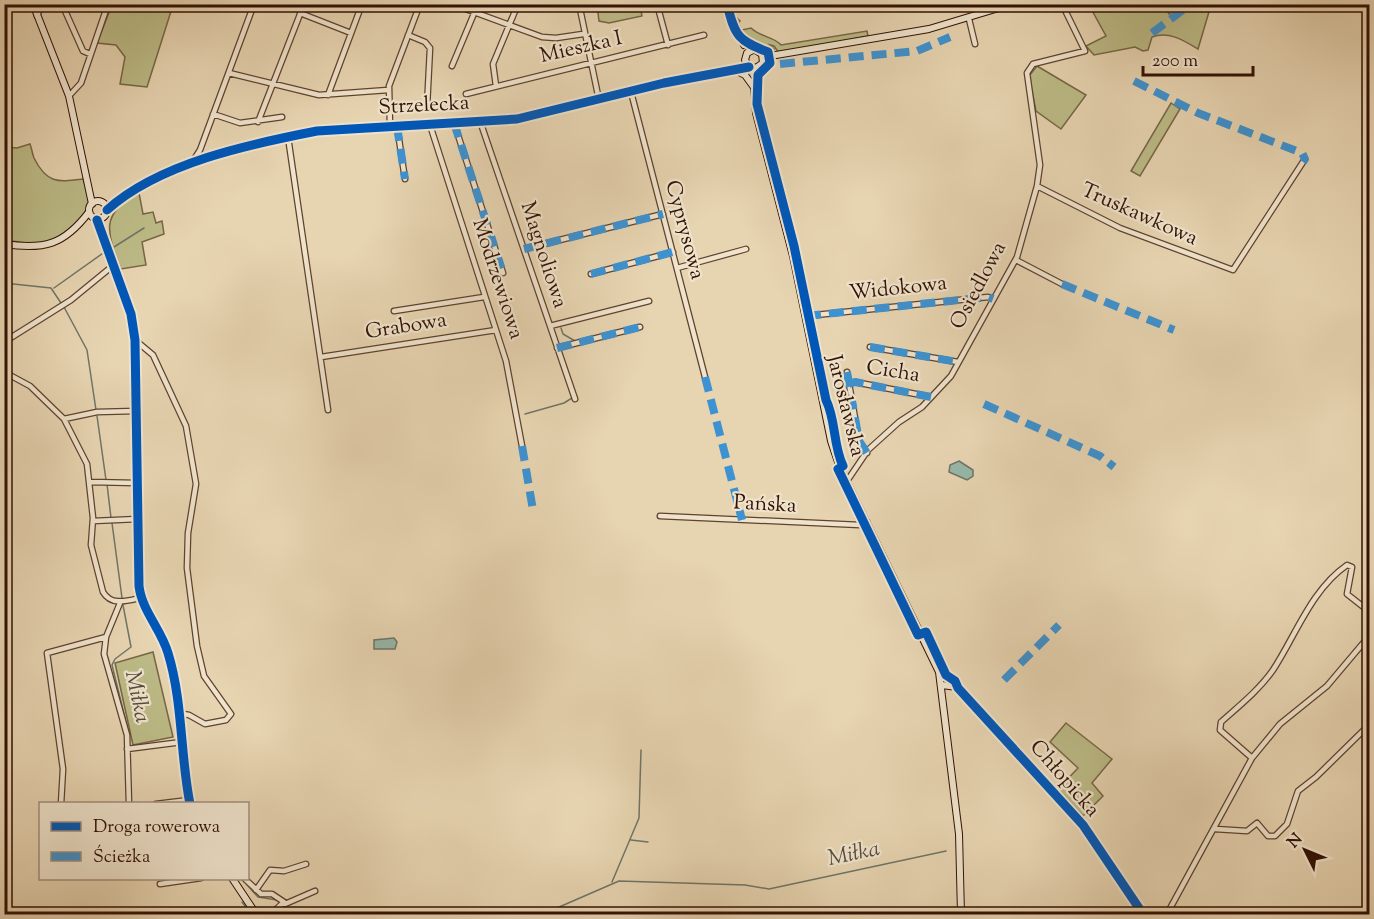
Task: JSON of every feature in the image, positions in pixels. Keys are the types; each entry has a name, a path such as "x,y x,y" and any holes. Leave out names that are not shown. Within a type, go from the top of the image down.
{"street":[{"path":"4,244 28,248 45,246 59,240 78,226 92,204 90,185 69,96 33,4"},
{"path":"36,16 42,4"},
{"path":"62,4 83,51 90,54"},
{"path":"69,96 81,83 108,4"},
{"path":"193,161 200,150 255,4"},
{"path":"258,122 304,4"},
{"path":"328,95 362,4"},
{"path":"405,179 393,126 388,90 420,4"},
{"path":"452,4 509,26 556,38 583,34"},
{"path":"452,66 478,4"},
{"path":"496,86 493,64 518,4"},
{"path":"657,4 668,45"},
{"path":"727,4 732,23 743,42 762,54 776,56 919,31 969,19 1012,4"},
{"name":"Osiedlowa","path":"847,481 881,437 931,398 951,376 1016,260 1037,186 1039,151 1027,76 1033,64 1085,51 1062,4"},
{"path":"580,5 583,34 599,100"},
{"path":"300,13 351,33"},
{"path":"969,19 975,44"},
{"path":"408,35 425,42 430,48 427,106"},
{"name":"Mieszka I","path":"466,94 704,35"},
{"path":"743,42 745,57 750,67 761,65 776,56"},
{"path":"745,57 753,50"},
{"path":"761,65 762,54"},
{"name":"Strzelecka","path":"734,69 745,57"},
{"name":"Jarosławska","path":"754,86 761,65"},
{"name":"Strzelecka","path":"92,204 104,205 124,197 193,161 288,137 317,131 517,119 750,67"},
{"name":"Jarosławska","path":"750,67 756,113 806,316 831,441 847,481 929,647 942,685 959,834 961,915"},
{"path":"734,69 745,75 754,86"},
{"path":"229,73 319,95 388,90"},
{"name":"Cyprysowa","path":"631,92 705,377"},
{"path":"213,114 235,122 258,122 282,117"},
{"name":"Magnoliowa","path":"480,121 575,399"},
{"path":"454,123 503,273"},
{"name":"Modrzewiowa","path":"430,125 506,361 522,446"},
{"path":"288,137 328,410"},
{"path":"200,150 208,157"},
{"name":"Truskawkowa","path":"1037,186 1120,228 1229,270 1237,268 1303,162"},
{"path":"90,185 104,205 99,219"},
{"path":"89,212 99,219 131,314 135,339 140,598 168,652 175,678 190,802"},
{"path":"524,249 663,214"},
{"path":"78,226 99,219"},
{"path":"677,268 746,249"},
{"path":"591,274 673,252"},
{"path":"1016,260 1062,284"},
{"path":"4,342 71,300 115,264"},
{"path":"394,311 484,297"},
{"name":"Widokowa","path":"806,316 942,300 988,297 993,299"},
{"path":"550,326 649,301"},
{"path":"557,348 640,327"},
{"name":"Grabowa","path":"321,357 496,330"},
{"path":"135,339 153,355 186,426 196,484 188,533 188,568 197,646 204,676 231,714 226,720 205,724 189,715 178,713"},
{"path":"870,347 958,362"},
{"path":"4,372 30,386 64,419 87,464 93,521 91,545 105,596 120,603 140,598"},
{"name":"Cicha","path":"847,372 859,441 867,453"},
{"name":"Cicha","path":"849,384 855,382 928,395 931,398"},
{"path":"64,419 97,412 136,411"},
{"path":"90,482 136,483"},
{"name":"Pańska","path":"660,516 801,524 860,525 867,522"},
{"path":"93,521 138,519"},
{"path":"1252,758 1220,730 1221,722 1262,684 1314,600 1330,579 1347,565 1352,567 1353,571 1347,594 1353,601 1368,607 1370,617"},
{"path":"120,603 106,637 104,654 127,735 129,802"},
{"path":"1167,915 1252,758 1280,724 1320,693 1370,635"},
{"path":"61,802 63,769 47,653 106,637"},
{"name":"Chłopicka","path":"942,685 957,687 1064,803 1083,825 1143,915"},
{"path":"1215,829 1247,831 1257,823 1268,836 1281,832 1287,824 1298,790 1316,777 1370,724"},
{"path":"128,749 182,742"},
{"path":"256,890 270,870 284,871 306,864"},
{"path":"160,884 193,880"},
{"path":"233,880 256,915"},
{"path":"245,880 261,894 272,894 285,904"},
{"path":"271,915 285,904 315,891"}],"shaded area":[{"path":"112,5 173,5 147,87 120,84 125,57 116,45 97,43"},
{"path":"597,5 640,5 642,16 609,23 599,21"},
{"path":"1089,5 1163,5 1169,14 1181,5 1211,5 1198,49 1176,37 1158,35 1152,37 1148,50 1143,51 1135,47 1094,55 1086,46 1106,36"},
{"path":"734,15 740,21 738,23 742,30 751,28 781,45 867,31 868,36 779,53 774,46 770,45 774,49 766,49 753,45 743,35"},
{"path":"1037,66 1086,95 1061,129 1036,111 1029,76"},
{"path":"1171,103 1180,109 1140,176 1131,171"},
{"path":"30,144 34,158 44,173 60,181 83,179 89,196 86,210 68,232 51,241 33,244 5,240 5,147 17,148"},
{"path":"139,193 143,214 153,212 156,223 162,221 164,234 142,242 146,265 121,269 110,234 112,216 117,208"},
{"path":"959,461 973,470 973,476 967,480 949,472 950,465"},
{"path":"394,638 397,642 395,649 374,649 374,640"},
{"path":"153,652 173,737 133,745 115,663"},
{"path":"1066,723 1112,759 1092,783 1103,796 1083,816 1058,789 1078,768 1050,742"}],"waterway":[{"path":"114,247 144,228"},
{"path":"54,288 106,251"},
{"name":"Miłka","path":"4,283 51,288 61,303"},
{"name":"Miłka","path":"64,307 87,350 96,410"},
{"path":"561,328 563,334 575,341"},
{"path":"525,414 564,403 572,398"},
{"name":"Miłka","path":"97,416 106,480"},
{"name":"Miłka","path":"107,484 111,518"},
{"name":"Miłka","path":"112,523 122,598"},
{"name":"Miłka","path":"123,605 131,647 115,659 112,665 129,734"},
{"path":"612,882 639,818 641,750"},
{"path":"631,840 648,842"},
{"path":"543,914 619,881 745,885 769,889 946,851"},
{"name":"Miłka","path":"243,880 258,897 277,900"},
{"path":"242,902 251,914"},
{"name":"Miłka","path":"285,906 295,914"}],"marked path":[{"path":"1152,33 1191,4"},
{"path":"780,64 917,51 950,37"},
{"path":"1134,81 1198,113 1302,153 1305,159 1303,162"},
{"path":"454,123 503,273"},
{"path":"397,126 405,179"},
{"path":"524,249 663,214"},
{"path":"591,274 673,252"},
{"path":"1062,284 1174,330"},
{"path":"806,316 988,297 993,299"},
{"path":"557,348 640,327"},
{"path":"870,347 958,362"},
{"path":"847,372 859,441 867,453"},
{"path":"705,377 742,520"},
{"path":"849,384 855,382 931,397"},
{"path":"984,404 1100,456 1114,467"},
{"path":"522,446 533,510"},
{"path":"1004,680 1059,625"}],"cycle path":[{"path":"727,4 736,31 744,41 768,52 770,63 758,75 757,104 794,246 826,400 843,466 838,469 918,635 926,632 946,675 955,681 958,688 1083,825 1143,914"},
{"path":"107,210 128,194 179,168 263,142 317,131 517,119 664,83 749,67"},
{"path":"97,220 131,314 135,340 139,586 144,604 165,644 173,672 190,802"}]}
